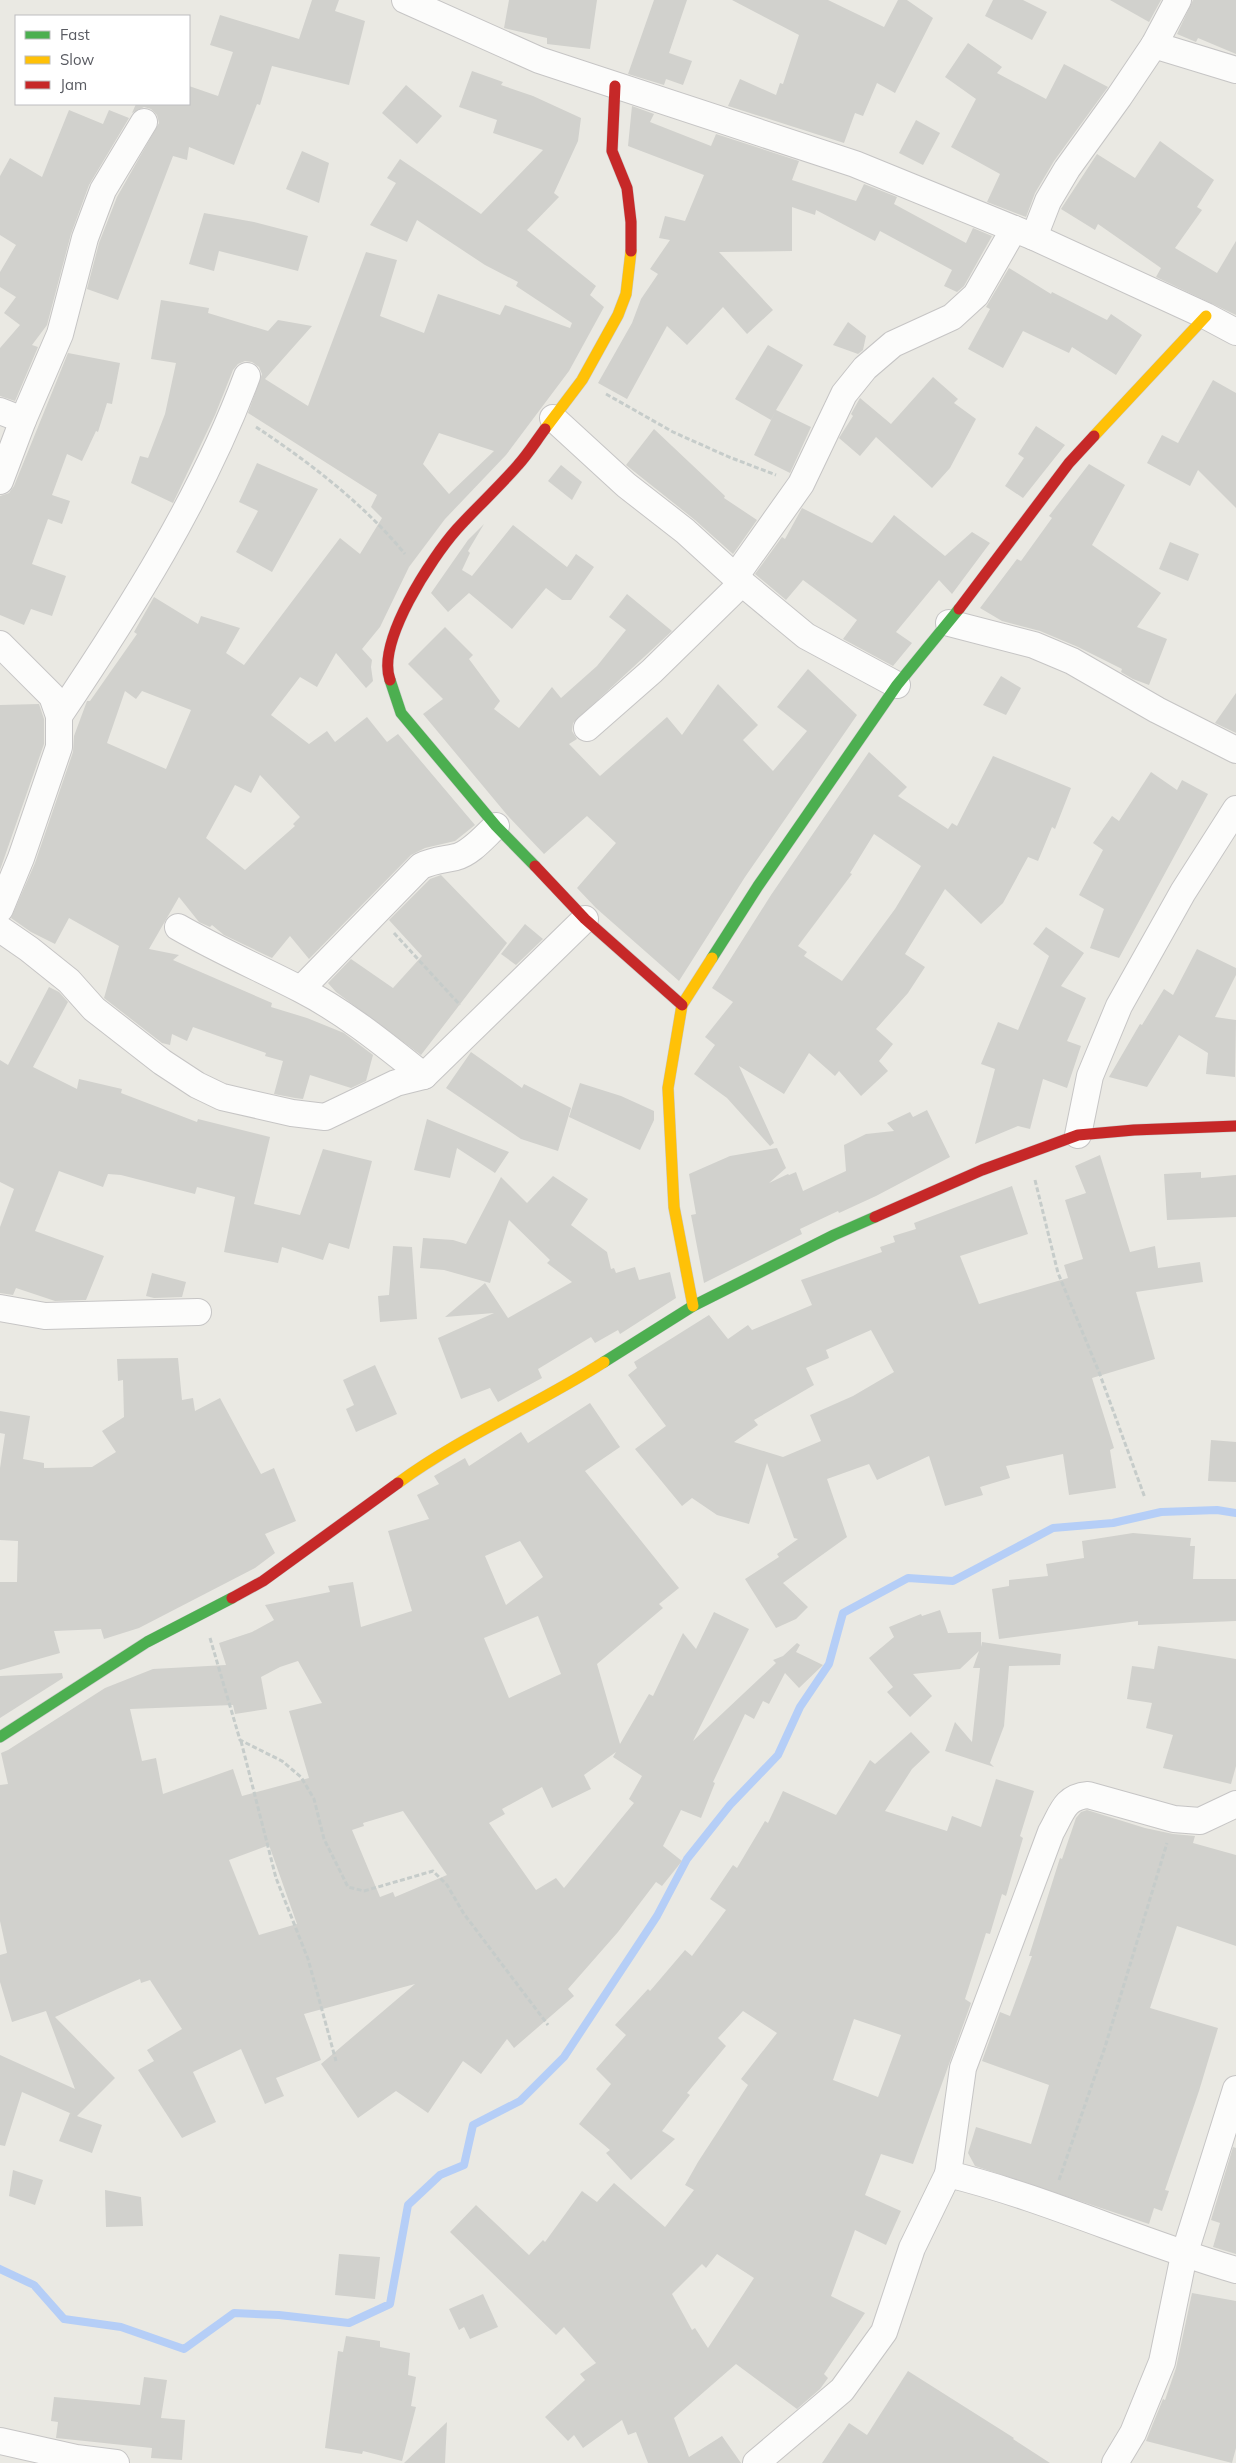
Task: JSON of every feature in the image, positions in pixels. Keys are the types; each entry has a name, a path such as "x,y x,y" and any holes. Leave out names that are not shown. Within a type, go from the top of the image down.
{"street":[{"path":"405,0 539,60 855,164 1024,233 1206,316 1236,332"},
{"path":"587,728 652,671 739,580 801,484 844,394 865,368 893,344 952,317 976,295 1048,201 1067,169 1154,45 1178,0"},
{"path":"1154,45 1236,70"},
{"path":"615,86 612,151 627,188 631,222 631,248 626,294 618,316 582,380 518,466 456,530 422,576 393,635 386,670 401,713 496,826 585,919 682,1005"},
{"path":"0,481 11,416 60,334 85,238 103,190 144,122"},
{"path":"693,1306 674,1207 668,1088 682,1005 758,886 898,685 948,623 1069,463 1206,316"},
{"path":"59,716 116,632 192,497 234,412 247,376"},
{"path":"553,418 626,485 685,531 739,580 806,636 898,685"},
{"path":"948,623 1034,644 1065,658 1158,710 1236,750"},
{"path":"0,644 52,696 59,716 59,747 21,858 0,909"},
{"path":"1078,1135 1090,1076 1119,1006 1183,892 1236,809"},
{"path":"301,989 421,866 437,859 456,857 467,853 496,826"},
{"path":"0,929 63,976 94,1009 162,1062 196,1085 222,1097 292,1113 324,1117 396,1083 424,1076 585,919"},
{"path":"178,927 221,952 301,989 368,1031 424,1076"},
{"path":"0,1737 147,1642 263,1581 432,1458 563,1388 693,1306 834,1235 982,1170 1078,1135 1134,1130 1236,1126"},
{"path":"0,1308 45,1316 198,1312"},
{"path":"756,2463 842,2390 884,2332 912,2248 948,2174 963,2068 1051,1832 1068,1802 1077,1796 1088,1795 1174,1819 1200,1821 1236,1804"},
{"path":"1115,2463 1133,2433 1162,2362 1184,2255 1236,2089"},
{"path":"948,2174 1050,2206 1184,2255 1236,2270"},
{"path":"0,2441 76,2460 116,2463"}],"path":[{"path":"582,380 673,432 730,457 801,484"},
{"path":"234,412 284,446 343,492 396,543 422,576"},
{"path":"375,912 478,1024"},
{"path":"1029,1153 1058,1273 1099,1372 1145,1498"},
{"path":"202,1614 240,1740 276,1878 308,1958 336,2061"},
{"path":"240,1740 282,1761 301,1777 314,1800 324,1839 348,1887 364,1891 433,1871 447,1885 464,1914 548,2026"},
{"path":"1050,2206 1104,2047 1174,1819"}],"building":[{"path":"312,0 339,0 335,11 365,21 349,85 272,66 260,105 257,104 234,165 189,147 187,160 173,156 118,300 87,289 99,243 117,197 159,123 157,115 151,109 144,107 132,113 136,105 190,105 190,86 218,96 233,52 210,45 220,15 299,39"},
{"path":"509,0 597,0 590,49 547,44 547,38 504,28"},
{"path":"654,0 687,0 669,53 692,61 683,85 666,79 664,85 628,74"},
{"path":"732,0 828,0 884,27 898,0 907,0 933,18 895,93 877,83 863,116 855,113 844,143 728,106 740,79 776,95 780,83 783,84 799,35"},
{"path":"993,0 1023,0 1047,12 1032,40 985,16"},
{"path":"1110,0 1161,0 1149,22"},
{"path":"1193,0 1236,0 1236,54 1198,38 1196,42 1177,34"},
{"path":"968,43 1002,67 997,73 1046,99 1064,64 1108,87 1054,161 1035,193 1026,217 987,202 1000,174 951,147 976,99 945,77"},
{"path":"472,71 503,82 501,85 533,96 581,118 578,141 554,193 559,197 527,230 596,286 590,295 604,307 569,371 506,455 445,519 409,567 380,627 362,649 372,660 373,681 366,688 336,653 317,687 300,677 271,715 309,744 327,731 335,742 367,717 387,742 398,734 475,825 455,841 425,848 411,855 309,959 290,936 272,958 224,935 212,925 210,927 199,922 179,897 149,949 179,955 173,960 272,1003 271,1007 307,1018 344,1033 373,1055 366,1081 351,1088 310,1075 303,1099 295,1098 274,1094 283,1061 265,1056 266,1053 193,1027 187,1041 172,1034 170,1045 162,1043 104,998 119,946 69,918 55,944 31,932 11,918 35,863 73,752 74,736 87,701 90,701 137,634 134,632 154,597 198,624 201,616 240,628 226,653 244,665 340,538 360,554 382,518 371,507 377,495 248,413 262,374 259,367 252,362 245,361 238,364 233,370 215,415 173,503 131,483 140,456 148,458 165,414 176,363 151,359 161,300 209,308 208,313 268,331 278,320 312,326 265,379 308,406 366,252 397,260 380,316 424,333 438,294 500,315 505,305 570,328 572,323 516,286 518,282 485,265 417,220 407,242 370,225 396,183 387,178 400,159 481,214 543,150 493,133 497,120 459,107","holes":["439,433 494,451 449,494 423,464","125,691 136,699 142,691 191,710 166,769 107,743","260,775 300,817 293,824 295,826 245,870 206,838 235,785 251,793"]},
{"path":"406,85 442,116 417,144 382,113"},
{"path":"632,106 654,114 650,122 711,146 716,134 799,161 792,180 856,201 864,184 897,197 894,204 966,243 973,228 992,236 964,286 957,292 944,286 952,270 880,231 875,241 816,210 815,215 792,207 792,251 719,252 773,310 747,334 723,307 687,345 667,326 627,399 598,383 632,323 641,299 658,274 650,269 670,240 659,238 665,216 685,221 704,175 628,146"},
{"path":"69,110 103,124 109,110 129,118 89,185 71,234 47,325 32,345 38,347 15,401 0,396 0,348 20,325 4,313 16,297 0,287 0,272 16,245 0,235 0,176 10,158 42,177"},
{"path":"916,120 940,133 923,165 899,153"},
{"path":"1160,141 1214,180 1197,207 1202,210 1175,248 1217,273 1236,241 1236,315 1156,277 1161,268 1098,224 1095,230 1061,209 1097,154 1135,178"},
{"path":"302,151 329,163 319,203 286,189"},
{"path":"204,213 254,222 308,236 298,271 219,251 214,271 189,264"},
{"path":"1009,268 1051,294 1052,292 1107,320 1111,314 1142,335 1116,375 1072,347 1069,353 1023,331 1003,368 968,349 990,309 986,307"},
{"path":"848,322 866,336 863,350 858,354 833,345"},
{"path":"768,345 803,365 771,420 735,399"},
{"path":"68,353 120,363 112,404 107,403 98,432 96,431 82,461 67,454 52,495 70,501 62,524 48,519 32,564 66,576 52,616 31,609 24,625 0,615 0,496 9,493 14,486"},
{"path":"933,377 958,399 954,403 976,419 950,468 932,488 876,437 860,456 839,438 853,416 851,414 860,398 891,424"},
{"path":"1213,380 1236,393 1236,508 1198,470 1190,486 1147,463 1162,435 1178,443"},
{"path":"776,410 811,427 790,473 754,455"},
{"path":"1036,426 1065,445 1023,498 1005,486 1024,458 1018,454"},
{"path":"654,429 725,496 724,498 757,520 733,554 695,520 626,465"},
{"path":"257,463 318,489 272,572 236,552 258,511 239,502"},
{"path":"1089,464 1125,485 1092,545 1161,593 1137,627 1167,639 1149,685 1133,679 1121,672 1122,669 1078,647 1040,631 1002,621 980,608 1017,559 1021,561 1052,518 1049,516"},
{"path":"561,465 582,482 572,500 548,481"},
{"path":"802,508 872,543 894,515 945,556 972,532 990,543 952,594 939,580 896,632 912,643 893,666 843,639 857,620 803,580 786,600 755,574 782,537 785,539"},
{"path":"484,524 468,551 470,553 462,570 472,576 513,525 567,567 576,554 594,567 571,600 562,600 546,588 512,629 469,593 448,612 431,593 468,540"},
{"path":"1170,542 1199,554 1188,581 1159,569"},
{"path":"627,594 672,631 573,723 572,731 577,739 569,744 600,776 667,717 682,735 718,684 758,725 743,740 773,771 807,731 777,707 808,669 857,715 745,877 679,981 596,908 577,888 616,843 587,816 544,854 508,816 423,714 443,699 408,664 445,627 473,655 469,659 500,701 494,709 519,728 552,687 561,698 597,666 626,630 609,617"},
{"path":"1001,676 1021,688 1006,715 983,705"},
{"path":"1236,693 1236,733 1215,723"},
{"path":"39,704 44,719 44,744 0,870 0,705"},
{"path":"869,752 907,787 898,796 948,829 952,823 957,826 993,756 1071,788 1055,829 1052,827 1038,861 1028,857 1003,903 981,924 945,889 905,954 925,967 908,993 876,1029 893,1044 879,1061 888,1071 861,1096 839,1071 835,1076 809,1053 784,1094 739,1066 774,1143 770,1146 727,1098 694,1074 715,1045 705,1037 733,1002 712,988 771,895","holes":["874,834 921,866 895,909 842,981 804,956 807,952 798,946 852,874 850,873"]},
{"path":"1151,772 1177,790 1182,780 1208,794 1119,958 1090,948 1104,909 1079,895 1103,850 1093,843 1112,816 1119,821"},
{"path":"441,875 507,943 421,1055 336,992 328,983 351,959 393,988 422,956 389,920 430,879"},
{"path":"525,924 543,939 516,965 501,954"},
{"path":"1046,927 1084,953 1061,986 1086,998 1067,1041 1081,1046 1067,1088 1043,1079 1030,1129 1018,1126 975,1144 995,1069 981,1064 998,1022 1018,1030 1049,956 1033,944"},
{"path":"1197,949 1236,968 1236,975 1215,1017 1236,1020 1235,1077 1206,1074 1208,1053 1179,1035 1147,1087 1109,1077 1140,1024 1142,1025 1164,989 1173,995"},
{"path":"49,987 59,992 68,1002 33,1067 77,1089 79,1079 122,1089 121,1093 197,1122 198,1119 270,1137 254,1204 300,1215 323,1149 372,1161 349,1249 329,1243 323,1260 282,1247 278,1263 224,1252 235,1197 197,1187 195,1194 121,1175 108,1174 103,1187 59,1171 35,1231 104,1256 86,1300 55,1301 16,1288 13,1295 0,1293 0,1227 14,1189 0,1182 0,1060 8,1065"},
{"path":"471,1052 522,1088 524,1084 571,1108 558,1151 521,1139 446,1088"},
{"path":"580,1083 621,1096 654,1111 654,1120 640,1150 569,1117"},
{"path":"927,1110 950,1157 876,1196 800,1229 802,1234 704,1283 691,1215 696,1214 689,1174 730,1156 777,1148 786,1168 769,1183 796,1172 803,1191 846,1171 844,1145 866,1134 894,1131 887,1123 910,1112 913,1117"},
{"path":"427,1119 509,1152 495,1173 457,1148 450,1178 414,1170"},
{"path":"1100,1155 1130,1252 1155,1246 1158,1268 1200,1262 1203,1282 1136,1292 1155,1359 1092,1378 1114,1448 1110,1450 1116,1488 1069,1495 1063,1454 1006,1466 1010,1478 980,1487 983,1495 945,1506 929,1456 877,1480 869,1464 827,1479 847,1537 783,1583 808,1607 796,1619 776,1628 745,1579 779,1557 777,1554 798,1539 794,1538 767,1463 749,1524 717,1515 692,1498 682,1506 635,1449 666,1426 628,1375 637,1368 634,1362 709,1315 728,1339 748,1325 752,1330 812,1305 801,1280 882,1252 880,1247 895,1242 893,1236 916,1229 914,1223 1012,1186 1028,1234 960,1256 979,1304 1068,1278 1064,1265 1083,1259 1065,1200 1086,1193 1075,1166","holes":["871,1330 894,1372 853,1396 810,1415 821,1441 783,1457 734,1442 758,1425 754,1420 814,1385 806,1368 829,1358 826,1350"]},
{"path":"1201,1172 1201,1178 1236,1175 1236,1217 1167,1220 1164,1174"},
{"path":"553,1176 588,1199 571,1225 607,1252 611,1269 614,1268 616,1273 635,1267 639,1280 670,1272 676,1298 620,1334 618,1330 595,1343 591,1337 538,1369 542,1378 498,1402 490,1388 461,1399 438,1338 494,1313 445,1317 485,1283 508,1318 572,1282 547,1263 550,1260 509,1220 490,1283 444,1270 420,1268 423,1238 453,1240 466,1244 501,1177 527,1203"},
{"path":"393,1246 412,1247 417,1319 380,1322 378,1296 389,1295"},
{"path":"152,1273 186,1282 182,1297 154,1298 146,1296"},
{"path":"178,1358 182,1400 193,1398 195,1411 220,1398 261,1474 274,1468 296,1521 265,1534 275,1553 255,1568 139,1628 104,1639 101,1629 54,1631 60,1653 0,1670 0,1582 17,1582 18,1541 0,1540 0,1468 5,1434 0,1433 0,1411 30,1416 23,1459 44,1463 44,1468 92,1467 116,1452 102,1431 124,1417 123,1380 118,1381 117,1359"},
{"path":"375,1365 397,1414 356,1432 346,1409 354,1405 343,1380"},
{"path":"590,1403 620,1447 585,1471 679,1588 659,1604 663,1608 597,1664 620,1744 649,1694 653,1696 683,1633 696,1649 714,1612 749,1629 693,1741 776,1663 773,1660 783,1656 797,1643 800,1645 796,1652 823,1665 799,1688 785,1673 769,1704 763,1701 754,1719 745,1714 713,1782 715,1783 701,1818 681,1810 663,1846 682,1861 662,1886 656,1882 618,1932 568,1989 574,1996 514,2048 507,2039 481,2074 463,2061 428,2113 396,2091 358,2118 321,2064 415,1984 304,2014 321,2060 276,2078 284,2096 265,2104 241,2049 193,2072 216,2122 182,2138 138,2070 154,2061 147,2050 182,2029 150,1980 141,1983 140,1979 55,2017 115,2078 77,2116 102,2125 92,2153 59,2141 70,2113 22,2092 5,2146 0,2145 0,2055 75,2089 46,2011 12,2022 0,1982 0,1955 7,1953 0,1921 0,1785 8,1784 1,1753 105,1688 153,1669 226,1665 219,1643 252,1632 274,1620 265,1605 330,1592 328,1586 353,1582 361,1627 412,1611 388,1531 429,1519 417,1495 439,1484 434,1476 465,1458 469,1466 521,1432 528,1443","holes":["520,1541 543,1577 506,1605 485,1556","538,1616 561,1674 509,1698 484,1638","298,1661 322,1703 289,1711 309,1778 242,1796 233,1769 163,1794 156,1758 142,1761 130,1709 233,1705 235,1714 267,1709 261,1677 280,1667","616,1752 613,1757 642,1776 629,1799 634,1803 564,1888 556,1878 536,1890 489,1823 505,1814 502,1809 542,1787 552,1808 591,1789 584,1775","403,1811 447,1875 395,1897 393,1892 380,1897 352,1830 364,1826 363,1823","269,1845 297,1924 259,1935 229,1860"]},
{"path":"1211,1440 1236,1442 1236,1482 1208,1481"},
{"path":"1133,1533 1191,1538 1190,1546 1195,1546 1193,1579 1236,1579 1236,1621 1138,1625 1138,1621 999,1639 992,1589 1009,1586 1009,1580 1048,1576 1046,1564 1084,1558 1082,1541"},
{"path":"940,1610 948,1633 981,1632 981,1647 982,1642 1061,1654 1060,1665 1009,1666 1004,1726 990,1763 994,1767 945,1751 955,1722 972,1742 980,1668 973,1668 979,1651 960,1669 913,1674 932,1696 910,1717 887,1692 893,1687 869,1658 894,1637 889,1627 921,1614 922,1616"},
{"path":"1158,1646 1236,1659 1236,1766 1231,1784 1163,1768 1173,1735 1146,1728 1152,1703 1127,1699 1132,1666 1154,1669"},
{"path":"62,1673 63,1678 0,1718 0,1676"},
{"path":"911,1732 930,1752 912,1769 885,1811 947,1831 952,1816 981,1827 996,1779 1034,1791 1020,1836 1023,1838 1006,1896 1002,1894 990,1934 986,1933 965,1999 971,2003 913,2164 881,2154 865,2195 901,2211 886,2245 855,2230 831,2296 865,2313 824,2374 828,2378 820,2389 797,2409 736,2364 674,2418 689,2457 722,2436 741,2463 648,2463 636,2432 628,2435 622,2420 583,2448 574,2435 568,2441 545,2417 585,2380 580,2374 596,2363 564,2327 556,2335 450,2232 476,2205 529,2255 543,2240 545,2242 582,2191 597,2202 614,2183 665,2227 694,2190 685,2185 748,2085 741,2079 777,2033 743,2011 718,2038 726,2046 687,2093 690,2095 662,2131 675,2139 631,2180 606,2153 610,2150 579,2124 611,2084 596,2069 626,2035 615,2025 648,1989 650,1991 685,1950 692,1956 726,1910 710,1899 733,1865 737,1868 765,1821 768,1823 783,1791 836,1815 870,1760 875,1764","holes":["854,2019 901,2035 878,2097 833,2080","717,2254 754,2278 708,2348 695,2328 692,2330 672,2294 702,2264 706,2268"]},
{"path":"1087,1810 1145,1828 1173,1834 1195,1836 1193,1843 1236,1855 1236,1946 1177,1926 1150,2008 1218,2028 1199,2091 1165,2190 1169,2191 1162,2211 1154,2208 1149,2224 975,2166 968,2153 976,2127 1031,2144 1049,2085 982,2061 1000,2012 1010,2016 1032,1956 1029,1956 1060,1858 1062,1859 1076,1818 1081,1812"},
{"path":"1233,2147 1236,2148 1236,2254 1213,2247 1220,2223 1211,2220"},
{"path":"13,2170 43,2180 35,2205 9,2196"},
{"path":"105,2190 141,2197 143,2226 106,2227"},
{"path":"339,2254 380,2257 375,2299 335,2295"},
{"path":"1192,2293 1236,2301 1236,2448 1232,2463 1146,2441 1163,2399 1165,2400 1176,2368"},
{"path":"483,2294 498,2327 470,2339 464,2327 459,2330 449,2309"},
{"path":"346,2336 380,2341 380,2347 410,2353 408,2375 416,2377 411,2406 416,2407 402,2461 363,2451 362,2454 325,2448 338,2351 343,2352"},
{"path":"908,2371 1050,2463 822,2463 849,2423 867,2435"},
{"path":"144,2377 167,2380 161,2418 185,2420 182,2460 151,2458 152,2448 56,2438 58,2422 51,2421 54,2397 140,2405"},
{"path":"447,2422 445,2463 404,2463"}],"waterway":[{"path":"0,2269 34,2285 64,2319 121,2327 184,2349 234,2313 279,2315 349,2323 390,2304 408,2205 440,2175 464,2165 473,2125 520,2101 564,2057 657,1916 687,1859 730,1805 778,1755 800,1707 829,1664 843,1613 908,1578 953,1581 1053,1528 1113,1523 1161,1512 1217,1510 1236,1513"}],"traffic: fast":[{"path":"712,958 758,886 897,685 959,609"},
{"path":"390,680 401,713 496,826 535,866"},
{"path":"604,1362 693,1306 834,1235 875,1217"},
{"path":"0,1737 147,1642 232,1598"}],"traffic: slow":[{"path":"545,429 582,380 618,315 626,294 631,251"},
{"path":"1094,436 1206,316"},
{"path":"693,1306 674,1207 668,1088 682,1005 712,958"},
{"path":"398,1483 448,1450 579,1378 604,1362"}],"traffic: jam":[{"path":"615,86 612,151 627,188 631,222 631,251"},
{"path":"390,680 388,664 391,644 398,623 421,579 446,542 518,465 545,429"},
{"path":"959,609 1069,463 1094,436"},
{"path":"535,866 585,919 682,1005"},
{"path":"875,1217 982,1170 1078,1135 1134,1130 1236,1126"},
{"path":"232,1598 263,1581 398,1483"}]}
